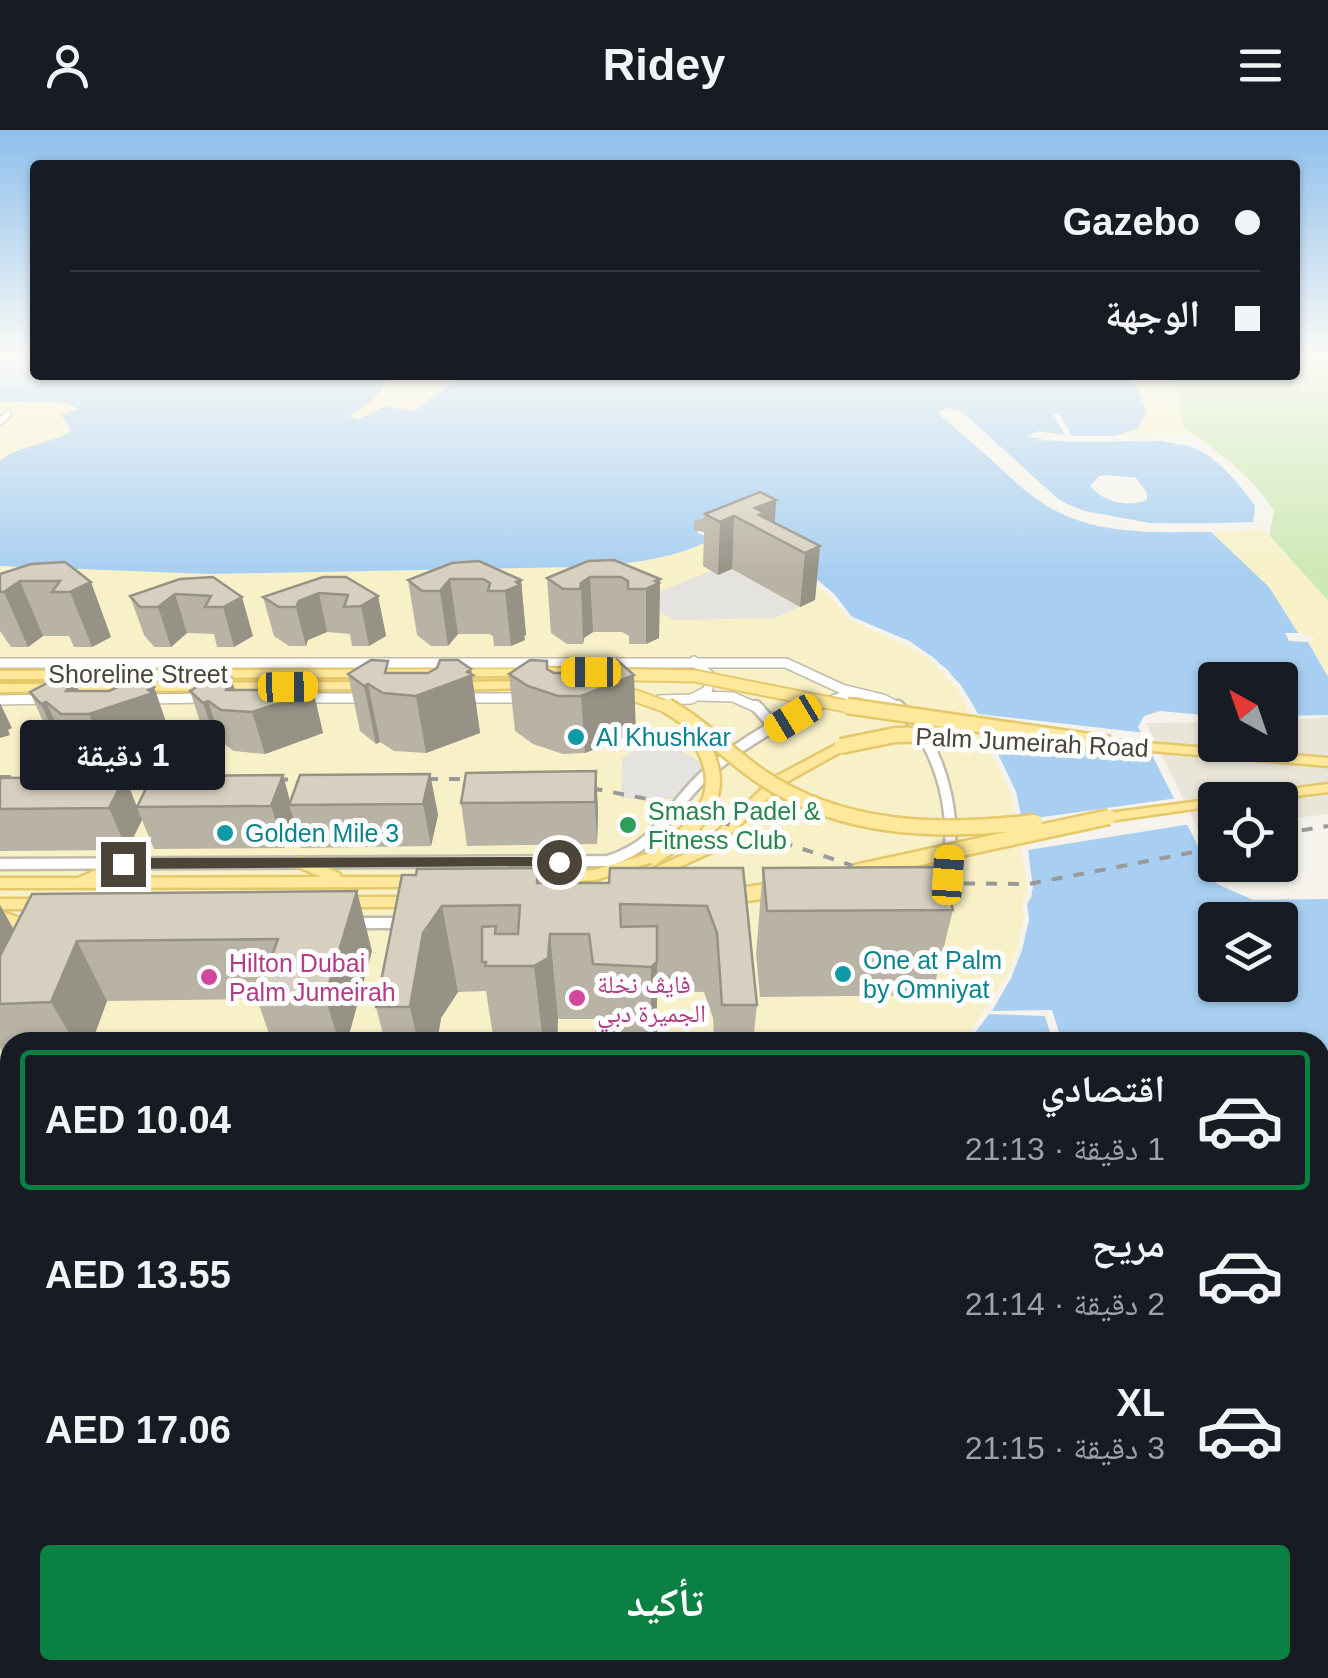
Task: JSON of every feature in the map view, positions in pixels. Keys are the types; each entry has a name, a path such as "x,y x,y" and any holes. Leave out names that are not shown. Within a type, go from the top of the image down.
{"main road":[{"path":"186,674 222,662"},
{"path":"362,662 387,672"},
{"name":"Shoreline Street","path":"0,674 525,672 694,676 886,714 1110,744"},
{"name":"Shoreline Street","path":"0,688 515,685 642,694 679,710 775,786 852,818 906,828 962,830 1109,817"},
{"path":"334,698 372,686"},
{"path":"46,699 84,687"},
{"path":"210,687 242,698"},
{"name":"Palm Jumeirah Road","path":"611,694 676,716 700,738 713,763 715,782 708,810 687,836 654,857 595,876 500,882 602,883 672,867 716,842 789,772 841,746 924,733 1328,762"},
{"path":"1298,792 1328,788"},
{"path":"844,874 1109,817 1198,804"},
{"path":"300,863 342,881"},
{"path":"76,883 123,864"},
{"path":"0,883 436,882"},
{"path":"713,898 788,887"},
{"path":"315,902 440,902"},
{"path":"0,904 59,904"},
{"path":"0,916 34,925"}],"street":[{"path":"694,661 710,674 712,683 696,697"},
{"path":"0,663 781,662 853,692 883,699 907,713 937,772 951,841 946,883 929,903"},
{"path":"0,864 593,862 621,858 652,842 687,795 716,766 818,703 853,692"},
{"path":"611,694 736,697 769,716 776,728"},
{"path":"0,700 384,698"},
{"path":"444,698 540,698"},
{"path":"342,923 415,923"},
{"path":"0,925 34,925"}],"shaded area":[{"path":"732,569 800,607 775,618 674,620 638,600 711,571 718,575"},
{"path":"1328,717 1328,814 1298,818 1298,782 1198,782 1198,829 1146,723 1198,722 1198,762 1298,762 1298,720"},
{"path":"657,737 707,766 673,799 621,798 622,758"}],"green space":[{"path":"1184,428 1328,428 1328,601 1269,535 1274,511 1234,465"}],"sand":[{"path":"0,428 71,429 68,434 0,461"},
{"path":"1185,428 1191,433 1114,436 1137,429"},
{"path":"702,522 834,594 948,670 1009,775 1033,888 1029,920 1011,978 975,1032 0,1032 0,565 209,574 580,567 660,557 693,548"},
{"path":"1262,529 1328,601 1328,677 1308,642 1315,642 1314,637 1298,633 1269,587 1211,532"}],"water":[{"path":"70,428 957,428 1021,486 1068,516 1107,528 1211,532 1269,587 1298,633 1285,633 1289,641 1308,642 1328,677 1328,715 1298,716 1298,662 1198,662 1198,714 1160,711 1144,716 1138,727 1198,846 1198,882 1216,882 1253,900 1328,899 1328,1032 975,1032 1011,978 1029,920 1027,904 1032,896 1016,792 971,701 948,670 909,641 852,617 834,594 797,563 695,529 707,537 706,542 676,554 628,563 209,574 0,566 0,461 11,453 68,434"},
{"path":"980,428 1062,428 1066,435 1034,440 1135,439 1192,447 1227,472 1255,506 1253,522 1178,524 1104,517 1058,499","holes":["1099,476 1136,478 1147,493 1147,500 1140,502 1109,500 1090,486"]},
{"path":"1068,428 1137,428 1114,436 1072,436"}],"pier":[{"path":"955,428 980,428 1058,499 1075,509 1149,523 1257,524 1213,528 1218,532 1145,532 1080,520 1050,508"},
{"path":"1061,428 1067,428 1072,436 1163,436 1190,441 1181,445 1163,441 1070,442 1029,437 1036,431 1065,435"},
{"path":"696,525 797,563 834,594 852,617 909,641 934,658 961,685 978,714 1146,733 1157,756 991,739 1016,792 1022,820 1178,798 1191,824 1028,850 1033,888 1027,904 1029,920 1011,978 992,1011 1052,1010 1059,1032 1050,1032 1045,1016 989,1014 976,1032 970,1032 1007,976 1017,949 1024,919 1022,903 1028,888 1011,794 957,688 923,654 848,619 830,596 787,560 698,533"}],"building":[{"path":"760,492 776,500 755,508 764,513 759,515 820,546 805,553 734,516 720,522 705,514"},
{"path":"614,560 660,579 655,581 659,583 646,589 628,589 628,581 621,577 590,577 581,583 580,589 563,589 547,578 588,561"},
{"path":"479,561 521,580 516,582 520,585 505,591 488,591 490,583 483,579 450,579 440,591 422,591 408,580 452,563"},
{"path":"65,562 91,582 70,592 52,592 60,581 20,581 0,592 0,574 31,564"},
{"path":"213,577 242,597 223,607 205,607 211,596 175,594 158,607 140,607 130,596 180,579"},
{"path":"323,577 346,577 378,596 361,606 344,607 348,595 319,593 299,601 296,607 279,607 263,597"},
{"path":"371,660 388,661 385,673 428,673 437,668 440,660 458,660 473,675 416,696 383,693 348,674"},
{"path":"530,660 547,661 547,669 554,673 589,673 598,668 599,661 617,660 634,675 581,696 558,696 528,686 509,674"},
{"path":"214,677 231,678 226,690 269,690 279,685 283,677 301,677 313,692 252,712 221,710 208,701 203,703 190,691"},
{"path":"57,678 74,679 66,691 109,691 120,686 125,678 144,678 154,687 148,690 153,693 89,714 61,714 46,702 41,704 30,692"},
{"path":"596,771 595,802 461,803 466,773"},
{"path":"430,774 423,804 289,805 300,775"},
{"path":"283,775 271,806 137,807 152,776"},
{"path":"125,777 109,808 0,809 0,778"},
{"path":"942,867 953,910 767,911 763,868"},
{"path":"538,868 537,883 609,883 610,868 743,868 757,1005 722,1005 717,933 707,906 620,904 621,927 657,926 657,962 651,967 593,964 589,934 550,934 548,958 534,966 485,966 482,927 496,926 495,934 518,934 520,905 442,906 423,933 410,1007 376,1007 402,875 416,875 417,869"},
{"path":"357,891 325,997 256,1000 278,939 77,941 51,1002 0,1004 0,956 32,894"}],"railway":[{"path":"0,777 115,776"},
{"path":"255,780 325,779"},
{"path":"405,779 495,779"},
{"path":"100,780 175,780"},
{"path":"570,784 658,801 881,875"},
{"path":"1298,831 1328,826"},
{"path":"920,883 1029,884 1198,851"}],"place":[{"name":"Al Khushkar","path":"576,737"},
{"name":"Smash Padel & Fitness Club","path":"628,825"},
{"name":"Golden Mile 3","path":"225,833"},
{"name":"One at Palm by Omniyat","path":"843,974"},
{"name":"Hilton Dubai Palm Jumeirah","path":"209,977"},
{"name":"فايڤ نخلة الجميرة دبي","path":"577,998"}],"route":[{"path":"123,864 559,862"}]}
